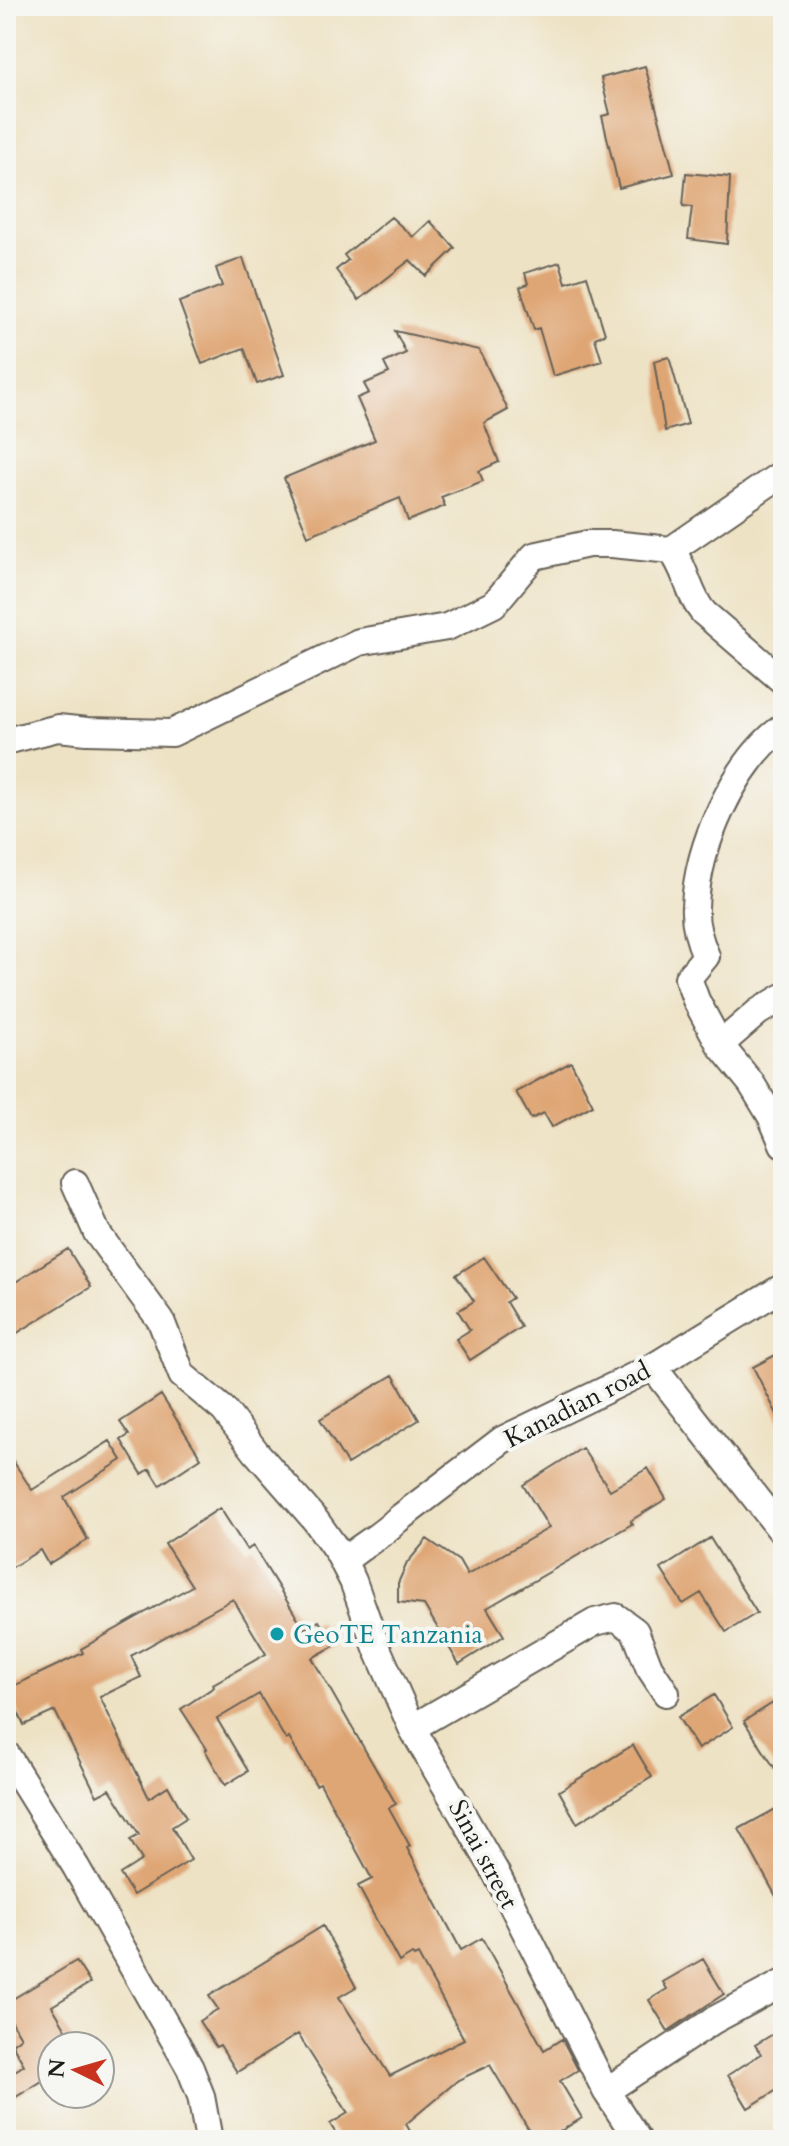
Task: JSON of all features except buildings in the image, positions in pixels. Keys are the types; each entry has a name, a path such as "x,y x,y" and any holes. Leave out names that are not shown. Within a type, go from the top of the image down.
{"street":[{"path":"6,741 58,728 172,733 359,642 447,627 494,604 534,556 588,544 671,550 783,473"},
{"path":"671,550 682,567 694,601 704,613 783,681"},
{"path":"783,727 749,760 710,839 695,903 696,926 706,956 688,978 720,1045 751,1083 783,1144"},
{"path":"720,1045 758,1012 783,997"},
{"name":"Sinai street","path":"75,1183 97,1233 161,1321 182,1375 224,1410 316,1521 343,1562 412,1728 495,1871 606,2091 638,2140"},
{"name":"Kanadian road","path":"343,1562 356,1550 384,1534 397,1520 502,1440 653,1367 783,1287"},
{"path":"653,1367 783,1533"},
{"path":"412,1728 595,1622 616,1617 635,1631 649,1667 666,1693"},
{"path":"6,1754 76,1867 190,2068 201,2096 209,2140"},
{"path":"606,2091 714,2020 783,1983"}],"place":[{"name":"GeoTE Tanzania","path":"277,1634"}]}
